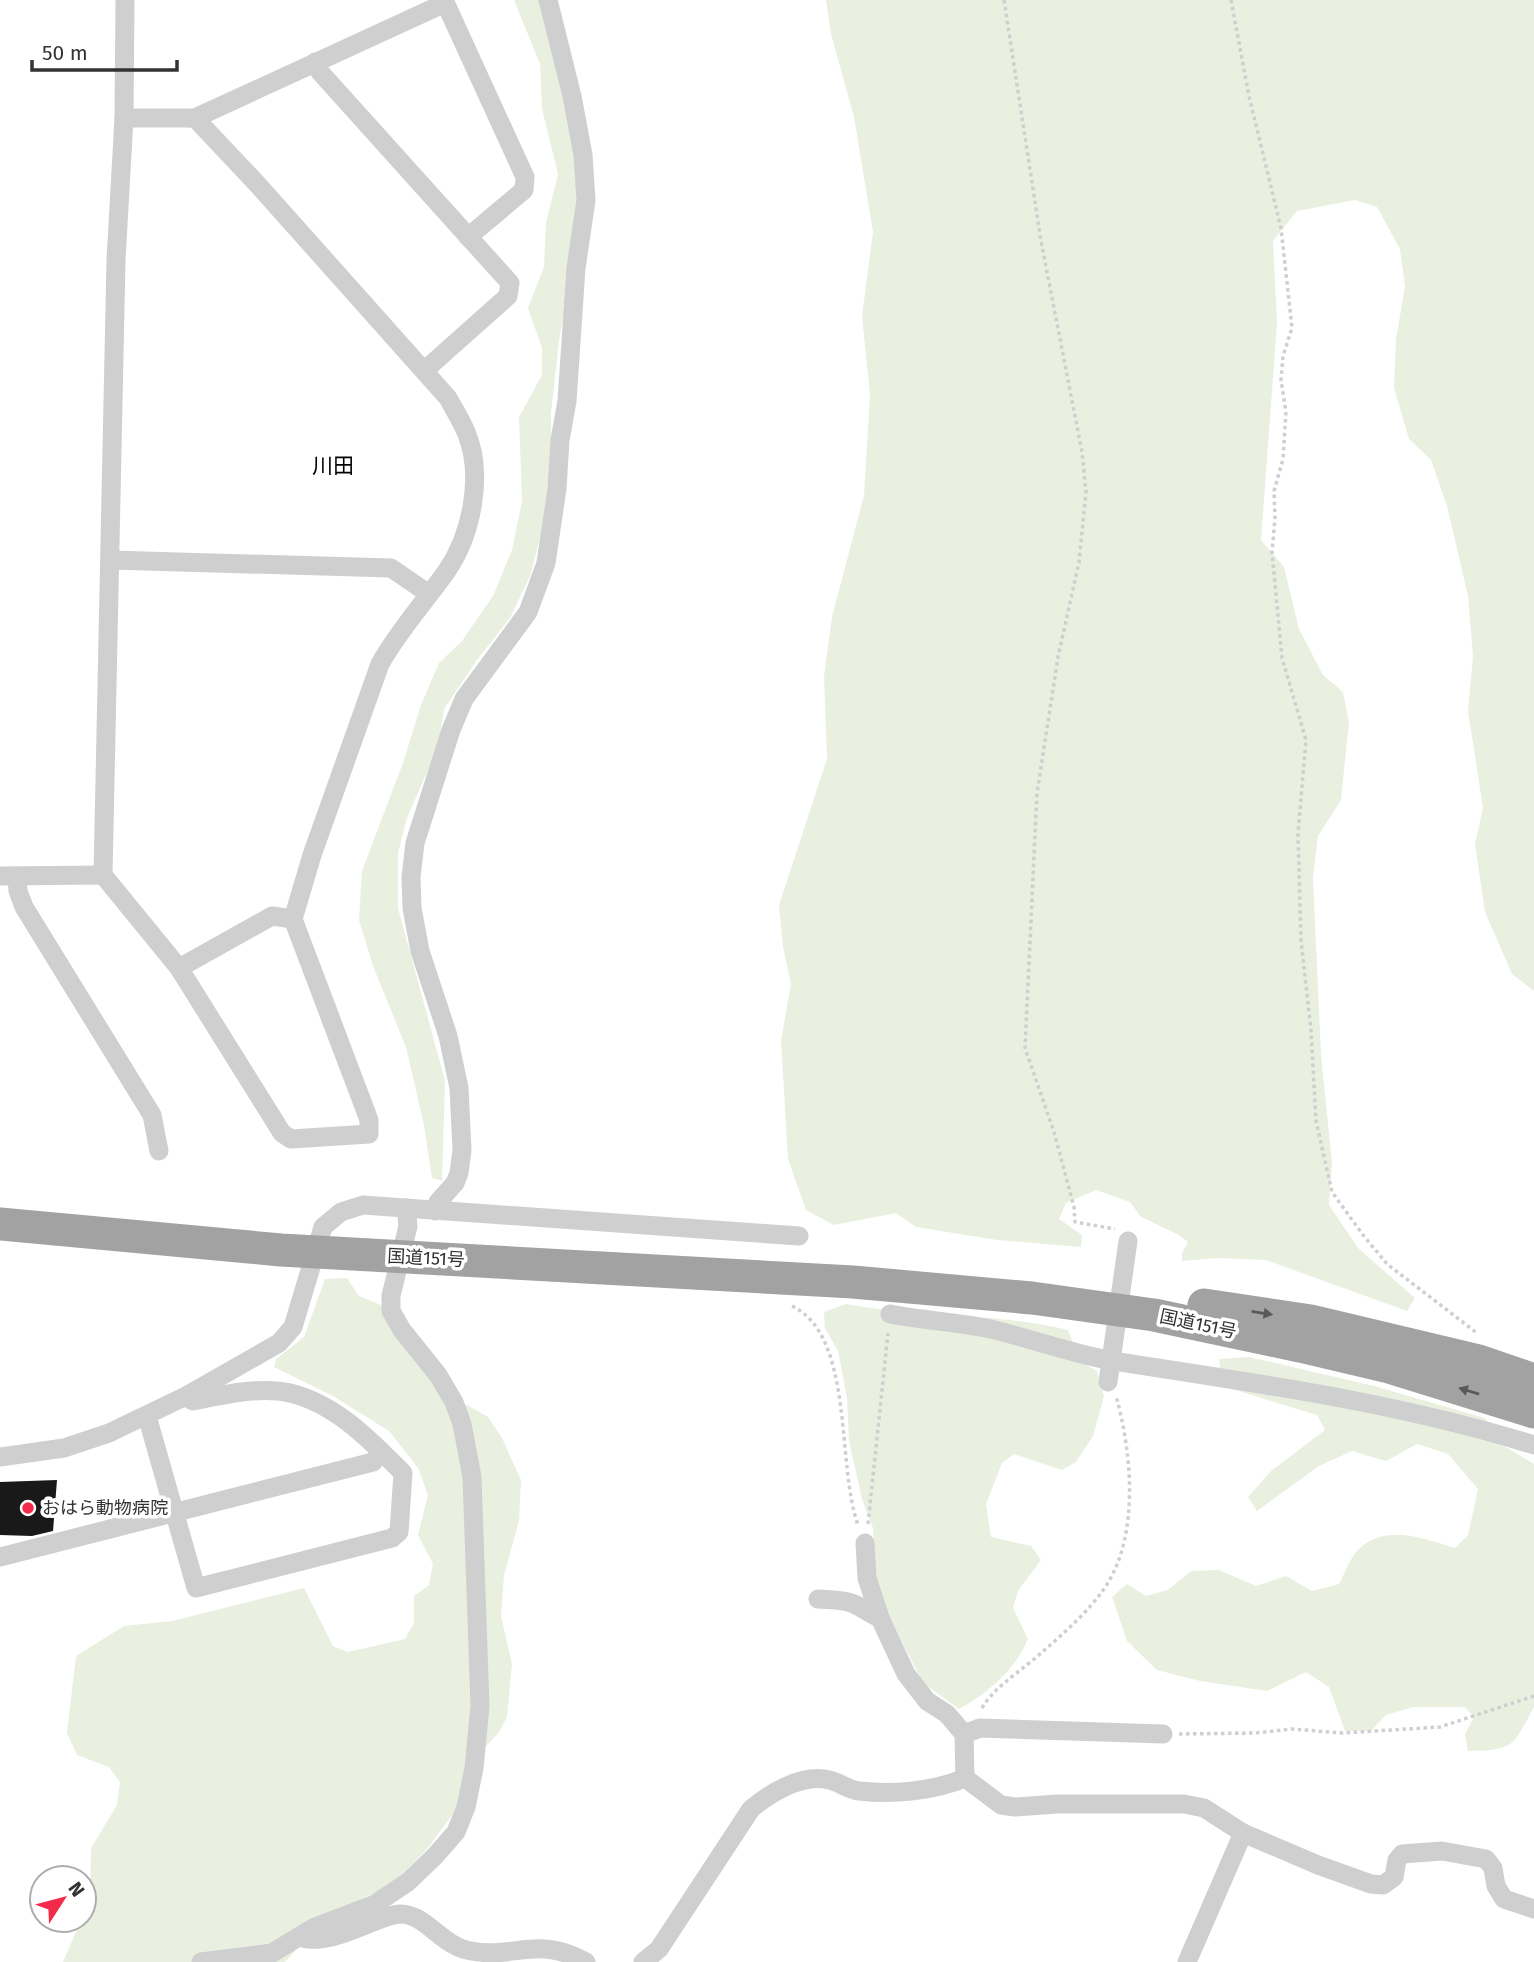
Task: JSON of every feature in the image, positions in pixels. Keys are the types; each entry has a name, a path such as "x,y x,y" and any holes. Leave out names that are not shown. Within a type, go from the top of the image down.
{"highway":[{"name":"国道151号","path":"0,1224 281,1250 853,1282 1032,1298 1154,1315 1389,1367 1534,1412"},
{"name":"国道151号","path":"853,1282 1033,1285 1160,1298 1311,1321 1479,1361 1534,1380"}],"street":[{"path":"125,0 124,118 116,260 103,875 179,968 282,1133 291,1139 369,1134 369,1120 293,919 312,855 380,664 395,638 448,570 465,538 472,508 473,464 467,434 448,398 195,118"},
{"path":"435,1211 438,1202 455,1183 462,1150 458,1088 451,1049 420,951 412,908 411,877 415,843 451,730 464,699 528,612 545,563 557,489 560,440 568,401 576,268 586,200 583,155 572,96 548,0"},
{"path":"124,118 195,118 445,1 525,177 524,190 468,237"},
{"path":"316,62 320,72 510,283 508,296 425,370"},
{"path":"110,560 391,568 429,594"},
{"path":"8,876 103,875"},
{"path":"8,876 24,907 152,1115 159,1151"},
{"path":"179,968 272,916 293,919"},
{"path":"0,1457 64,1448 109,1433 186,1396 279,1343 293,1327 323,1227 341,1212 363,1205 799,1236"},
{"path":"201,1962 272,1953 315,1927 375,1904 408,1882 435,1856 456,1832 466,1807 474,1768 480,1706 472,1478 454,1402 438,1375 402,1330 391,1311 390,1296 408,1226 406,1208"},
{"path":"1108,1382 1128,1241"},
{"path":"890,1314 992,1329 1111,1355 1384,1405 1481,1428 1534,1445"},
{"path":"147,1416 196,1588 392,1538 399,1532 403,1474 351,1425 320,1404 289,1393 266,1390 193,1401 186,1396"},
{"path":"0,1557 373,1462 381,1452"},
{"path":"865,1543 867,1578 880,1618 906,1674 927,1701 947,1714 961,1730 965,1778 1001,1805 1184,1804 1204,1808 1244,1833 1371,1884 1383,1885 1394,1877 1397,1860 1402,1854 1442,1851 1486,1858 1493,1868 1496,1886 1504,1899 1534,1909"},
{"path":"818,1599 855,1604 880,1618"},
{"path":"961,1730 980,1728 1163,1734"},
{"path":"648,1961 659,1949 751,1810 760,1802 804,1780 821,1778 855,1791 878,1792 949,1785 965,1778"},
{"path":"1186,1962 1244,1833"},
{"path":"299,1937 310,1940 338,1935 399,1913 426,1923 437,1935 469,1951 542,1947 557,1949 586,1962"}],"path":[{"path":"1004,0 1041,241 1082,452 1086,492 1079,562 1058,657 1037,793 1025,1048 1054,1132 1074,1207 1075,1222 1128,1231 1128,1241"},
{"path":"1231,0 1249,96 1281,228 1292,328 1283,356 1281,380 1286,412 1283,458 1274,491 1272,551 1282,658 1306,740 1298,834 1301,941 1311,1030 1316,1121 1332,1192 1363,1235 1387,1264 1464,1321 1481,1337"},
{"path":"785,1303 804,1312 825,1341 834,1363 846,1468 856,1521 865,1543"},
{"path":"865,1543 890,1314"},
{"path":"961,1730 982,1710 991,1694 1040,1655 1076,1621 1104,1588 1117,1564 1127,1528 1130,1477 1124,1423 1116,1395 1108,1382"},
{"path":"1163,1734 1255,1733 1292,1729 1342,1733 1440,1727 1534,1696"}],"green space":[{"path":"514,0 539,0 566,98 584,200 559,341 551,413 551,496 530,576 510,618 444,709 438,747 407,818 398,853 398,908 445,1081 442,1181 432,1178 424,1125 406,1047 373,966 359,920 362,871 403,763 421,705 439,663 462,641 493,596 512,550 522,501 519,417 542,375 542,348 528,308 544,267 546,223 558,174 542,109 540,64"},
{"path":"826,0 1534,0 1534,991 1512,974 1485,912 1475,844 1483,808 1468,711 1473,656 1468,596 1447,506 1431,460 1409,439 1394,388 1396,339 1405,287 1400,249 1377,207 1355,200 1297,211 1273,241 1277,323 1261,540 1284,567 1299,629 1323,675 1343,692 1349,722 1341,800 1318,836 1313,878 1321,1055 1332,1163 1329,1205 1358,1248 1415,1298 1407,1311 1266,1260 1217,1258 1182,1261 1182,1253 1188,1242 1141,1217 1130,1202 1096,1190 1066,1203 1059,1219 1082,1235 1081,1247 997,1240 916,1227 896,1213 834,1225 806,1210 788,1159 781,1041 791,984 783,947 779,905 827,759 824,676 832,617 864,495 870,395 862,316 873,232 854,117 831,34"},
{"path":"347,1278 359,1296 381,1305 451,1404 467,1405 488,1417 502,1438 521,1480 519,1521 504,1575 501,1616 512,1664 507,1717 499,1732 481,1752 453,1814 427,1849 394,1884 309,1923 296,1950 285,1962 63,1962 75,1934 98,1934 98,1864 91,1864 91,1848 117,1805 120,1782 109,1767 77,1755 67,1733 76,1656 124,1626 172,1621 304,1588 333,1646 348,1652 405,1639 414,1623 414,1596 429,1585 433,1564 418,1535 428,1495 418,1468 389,1431 333,1396 274,1367 276,1359 304,1337 325,1279"},
{"path":"846,1304 1013,1320 1068,1330 1080,1361 1097,1371 1104,1396 1093,1436 1076,1462 1062,1470 1014,1454 1002,1463 986,1504 991,1537 1031,1546 1041,1560 1018,1591 1013,1608 1028,1639 1000,1680 959,1709 923,1683 877,1593 873,1528 862,1499 849,1441 847,1398 838,1351 825,1328 824,1312"},
{"path":"1249,1357 1374,1386 1485,1418 1501,1444 1534,1464 1534,1707 1521,1731 1510,1744 1495,1749 1468,1751 1465,1734 1474,1717 1465,1707 1413,1707 1386,1715 1371,1731 1345,1731 1329,1687 1306,1672 1267,1691 1200,1681 1157,1670 1127,1641 1112,1597 1127,1584 1146,1596 1168,1590 1191,1571 1219,1570 1256,1586 1286,1576 1312,1591 1339,1584 1356,1552 1370,1541 1381,1537 1406,1535 1455,1548 1468,1535 1478,1489 1448,1454 1417,1444 1386,1461 1352,1451 1319,1466 1257,1511 1248,1497 1271,1471 1325,1430 1317,1415 1222,1386 1219,1359"}],"building":[{"name":"おはら動物病院","path":"57,1480 53,1531 32,1536 0,1535 0,1482"}],"place":[{"name":"おはら動物病院","path":"28,1508"}],"district":[{"name":"川田","path":"333,466"}]}
